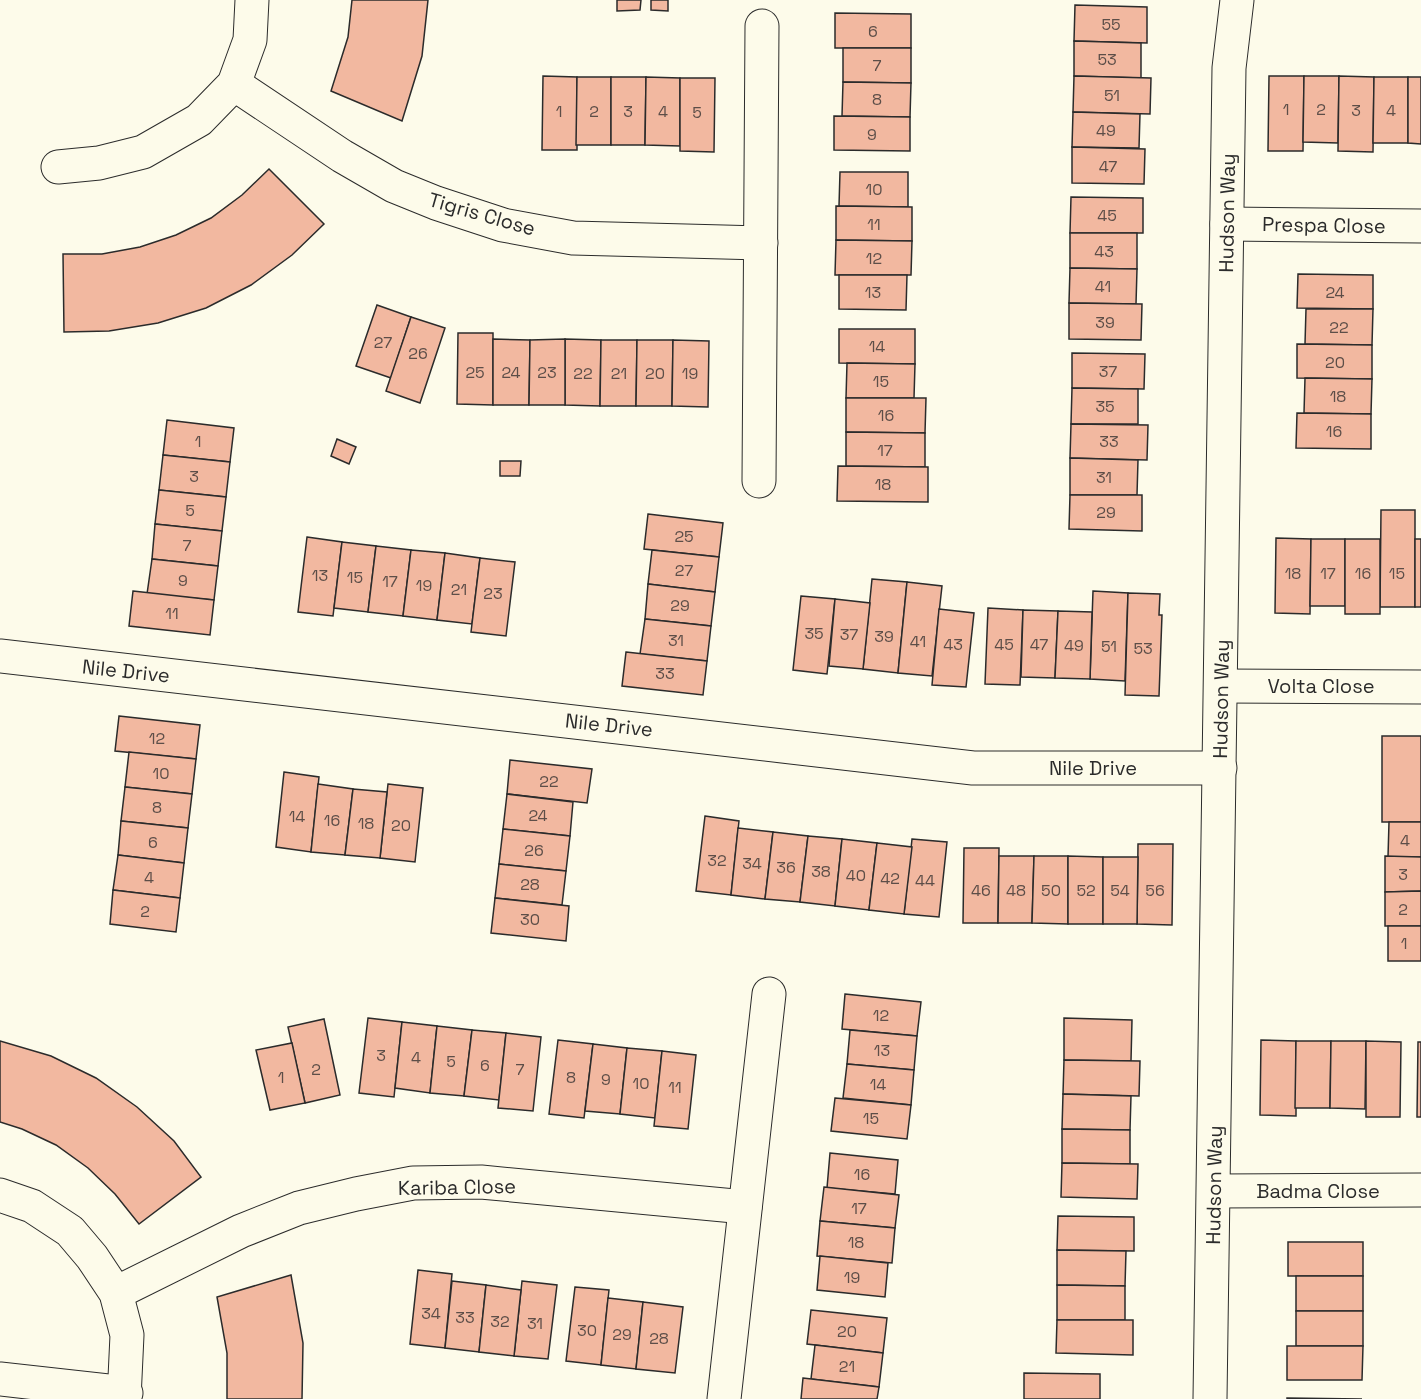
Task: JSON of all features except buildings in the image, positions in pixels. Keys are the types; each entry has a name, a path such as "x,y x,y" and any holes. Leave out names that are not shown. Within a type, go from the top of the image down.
{"street":[{"path":"58,167 99,163 143,152 199,120 234,84 250,40 252,0"},
{"name":"Hudson Way","path":"1210,1399 1215,1191 1229,68 1237,0"},
{"path":"759,481 762,26"},
{"name":"Tigris Close","path":"234,84 342,156 394,186 436,203 503,225 573,238 761,243"},
{"name":"Prespa Close","path":"1227,224 1421,226"},
{"name":"Nile Drive","path":"0,656 973,768 1220,768"},
{"name":"Volta Close","path":"1221,686 1421,687"},
{"path":"724,1399 770,994"},
{"name":"Kariba Close","path":"116,1293 241,1231 299,1208 413,1183 481,1182 745,1207"},
{"name":"Badma Close","path":"1215,1191 1421,1190"},
{"path":"0,1195 32,1206 70,1231 92,1257 116,1293 127,1335 125,1396 0,1379"}]}
